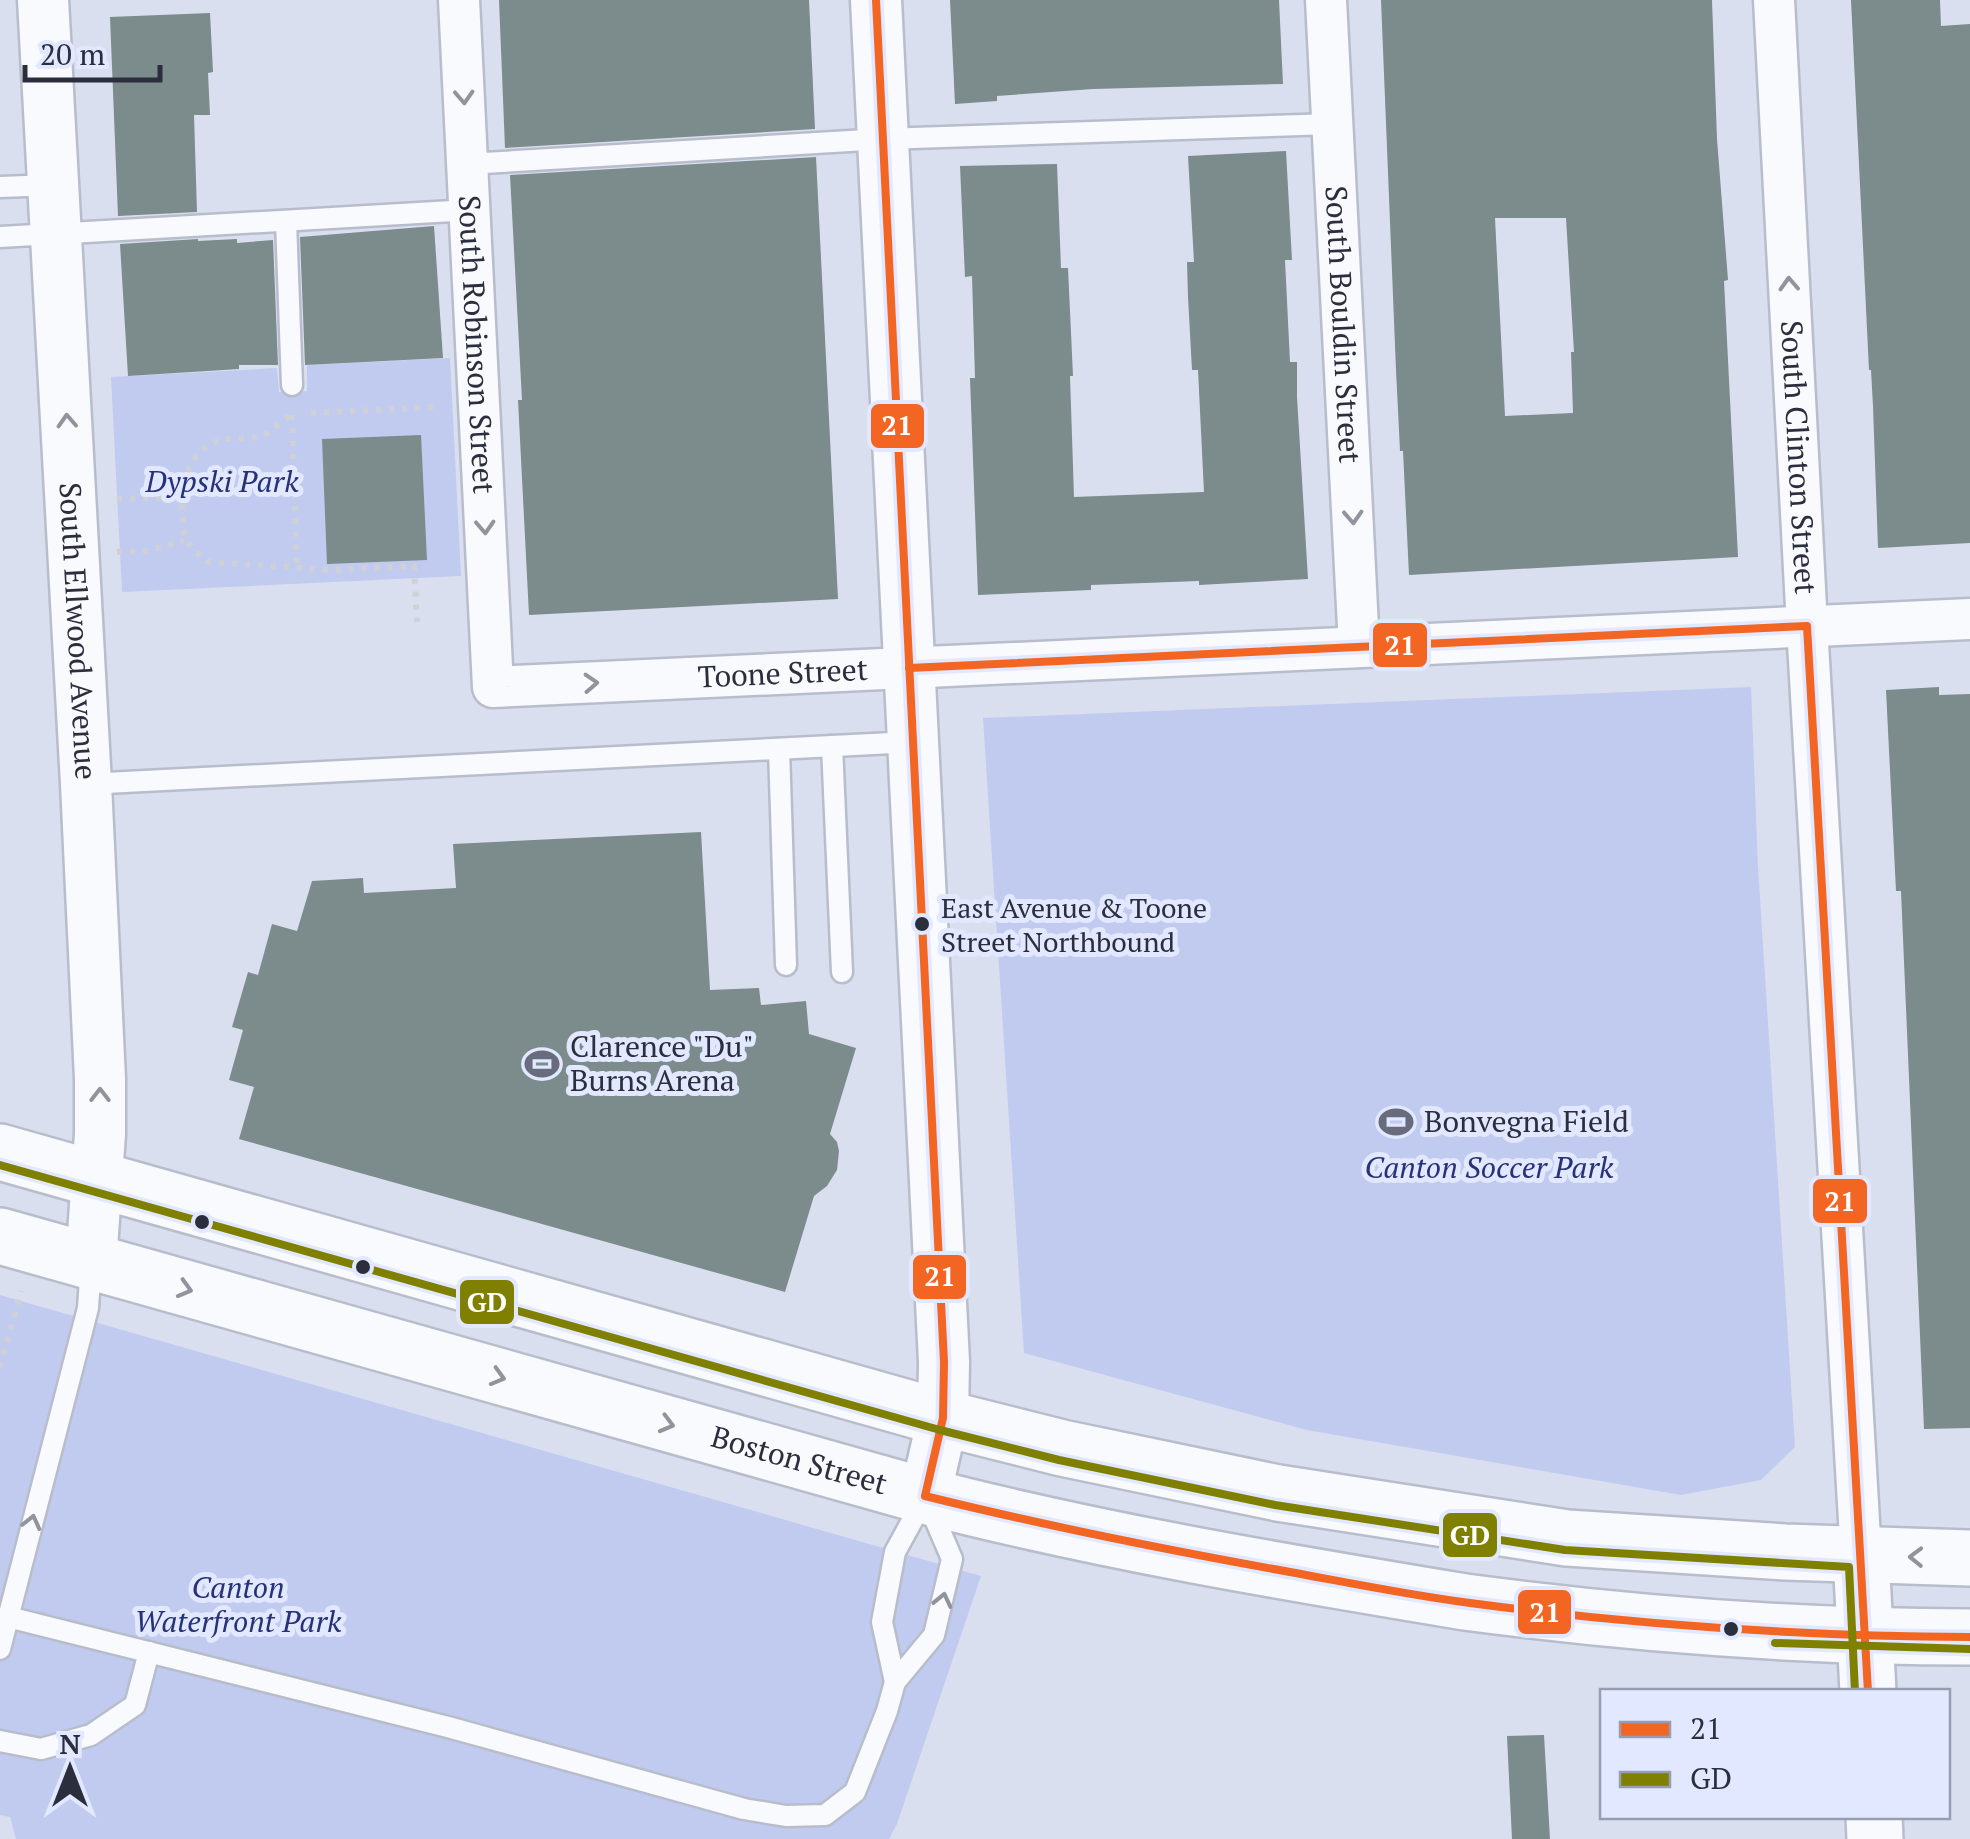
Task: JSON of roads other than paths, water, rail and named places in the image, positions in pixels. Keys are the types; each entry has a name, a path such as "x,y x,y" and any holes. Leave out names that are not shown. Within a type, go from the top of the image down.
{"main road":[{"path":"0,1152 943,1418 1062,1448 1262,1490 1567,1538 1861,1556 1970,1558"},
{"name":"Boston Street","path":"0,1236 925,1496 1138,1546 1465,1602 1694,1626 1970,1636"},
{"name":"South Clinton Street","path":"1861,1556 1868,1689"}],"street":[{"name":"South Ellwood Avenue","path":"43,0 100,1079 91,1262"},
{"name":"South Robinson Street","path":"459,0 493,688"},
{"path":"876,0 944,1362 943,1418 925,1496"},
{"name":"South Bouldin Street","path":"1326,0 1359,647"},
{"name":"South Clinton Street","path":"1774,0 1861,1556"},
{"name":"Toone Street","path":"493,688 1970,619"}],"lane":[{"path":"467,164 884,139 1333,124"},
{"path":"0,187 54,185"},
{"path":"0,237 470,210"},
{"path":"286,220 292,385"},
{"path":"86,784 912,742"},
{"path":"832,746 842,972"},
{"path":"779,749 786,965"},
{"path":"0,1648 88,1308 91,1262"},
{"path":"8,1616 448,1727 744,1809 786,1816 826,1815 855,1792 895,1682 934,1635 952,1559 925,1496"},
{"path":"895,1682 882,1622 895,1552 925,1496"},
{"path":"0,1741 41,1749 91,1735 134,1704 149,1652"}],"place":[{"name":"East Avenue & Toone Street Northbound","path":"922,924"},
{"name":"Clarence \"Du\" Burns Arena","path":"542,1064"},
{"name":"Bonvegna Field","path":"1396,1122"}],"park label":[{"name":"Dypski Park","path":"222,482"},
{"name":"Canton Soccer Park","path":"1489,1168"},
{"name":"Canton Waterfront Park","path":"238,1605"}]}
